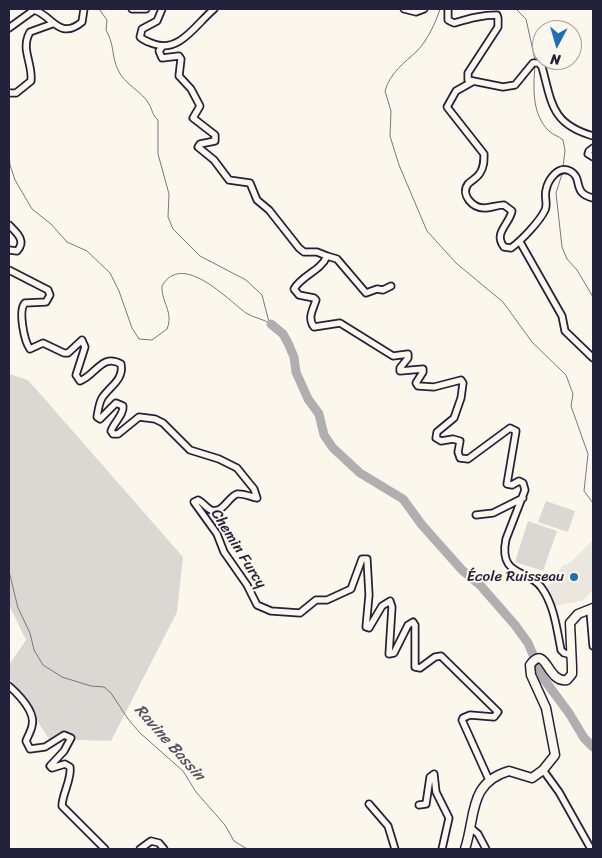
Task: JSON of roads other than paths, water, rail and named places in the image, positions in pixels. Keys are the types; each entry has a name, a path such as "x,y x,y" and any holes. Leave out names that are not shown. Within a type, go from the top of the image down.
{"main road":[{"path":"465,849 471,828 474,802 489,780 508,771 532,778 543,770 555,755 544,701 530,670 532,662 542,659 548,665 555,678 561,681 567,680 572,674 570,623 578,614 592,609"}],"street":[{"path":"9,28 25,14 34,10 41,13 52,24 62,28 77,26 82,22 84,9"},
{"path":"132,9 146,9"},
{"path":"162,9 157,21 139,32 144,40 162,46 174,45 187,36 214,9"},
{"path":"404,9 416,12 424,9"},
{"path":"448,9 448,20 454,23 465,18 486,15 498,18 498,27 467,76 468,80 502,87 515,86 533,63 539,63 542,67 552,107 570,125 580,132 593,136"},
{"path":"9,93 16,93 31,81 32,71 25,50 28,36 36,28 52,24"},
{"path":"162,46 159,51 162,58 179,56 181,59 179,76 191,89 200,106 194,118 215,135 215,141 200,144 200,150 214,160 229,180 250,183 257,200 269,210 304,252 318,252 336,259 366,294 391,286"},
{"path":"472,82 456,91 447,107 484,154 482,169 479,175 467,185 465,193 468,201 477,208 486,209 498,205 509,206 512,211 511,216 499,235 500,242 504,247 511,248 520,242 545,210 546,190 556,171 562,169 570,171 575,176 580,192 585,197 593,198"},
{"path":"593,148 588,154 593,157"},
{"path":"9,225 20,236 21,242 20,248 16,251 9,250"},
{"path":"520,242 562,316 566,331 593,358"},
{"path":"327,256 321,265 298,283 294,289 300,296 316,300 310,316 314,327 340,323 393,356 408,354 408,358 400,368 400,371 422,369 423,372 416,383 418,386 434,387 461,380 463,383 461,398 454,418 437,432 436,438 441,441 453,439 460,441 458,456 464,460 510,428 514,429 516,436 507,484 512,485 519,481 523,483 523,498 507,534 504,547 506,557 514,570 542,588 551,608 561,650 572,655"},
{"name":"Chemin Furcy","path":"9,270 48,290 50,295 46,302 25,303 22,306 21,312 27,344 30,349 43,343 68,353 82,340 85,347 76,375 80,381 91,374 102,363 110,360 121,364 122,370 116,383 103,397 97,417 102,418 116,404 123,406 124,410 113,424 111,431 113,434 118,434 139,417 156,419 163,423 190,450 218,459 242,472 257,493 257,498 240,494 235,495 223,507 213,510 201,501 194,502 217,534 224,552 248,585 257,605 271,610 296,614 308,608 316,600 327,600 351,589 362,560 367,559 369,595 366,627 370,628 382,606 390,601 392,606 389,654 394,653 408,625 413,622 415,625 415,667 420,668 435,657 442,656 469,686 498,712 494,717 470,715 465,716 462,720 489,780"},
{"path":"476,516 493,513 523,498"},
{"path":"592,609 593,646"},
{"path":"9,686 19,696 33,718 33,725 26,741 30,749 45,747 64,734 70,738 64,751 50,766 52,768 65,764 70,767 62,806 105,849"},
{"path":"543,770 559,792 590,849"},
{"path":"419,804 426,804 428,801 430,777 434,774 436,792 449,818 442,849"},
{"path":"369,804 388,826 395,849"},
{"path":"471,828 478,834 486,849"},
{"path":"140,849 151,841 159,843 164,849"}],"waterway":[{"path":"99,9 107,20 106,30 111,41 114,60 118,70 125,80 146,100 158,120 158,154 169,194 168,217 173,229 200,256 246,280 262,295 269,322"},
{"path":"440,9 434,25 424,42 398,69 387,85 385,91 391,111 390,136 399,165 427,231 456,263 503,302 532,342 566,375 573,394 571,406 588,454 584,491 593,503"},
{"path":"516,9 526,19 532,46"},
{"path":"535,70 534,92 539,117 543,125 563,140 565,151 563,167"},
{"path":"9,152 10,165 15,180 32,209 51,224 67,242 87,251 110,273 119,291 132,328 139,339 152,340 167,329 169,317 162,286 171,277 181,273 192,275 204,281 246,313 271,324"},
{"path":"563,171 556,193 562,247 567,259 577,270 593,297"},
{"path":"271,324 283,334 288,343 294,357 296,372 308,399 319,414 324,435 333,448 360,473 403,499 422,525 462,570 480,585 515,625 528,643 543,678 569,713 584,738 593,747"},
{"name":"Ravine Bassin","path":"9,571 18,608 30,633 34,650 43,665 62,677 91,686 104,687 111,693 140,733 183,771 196,792 225,825 234,841 247,849"}],"place":[{"name":"École Ruisseau","path":"574,577"}]}
